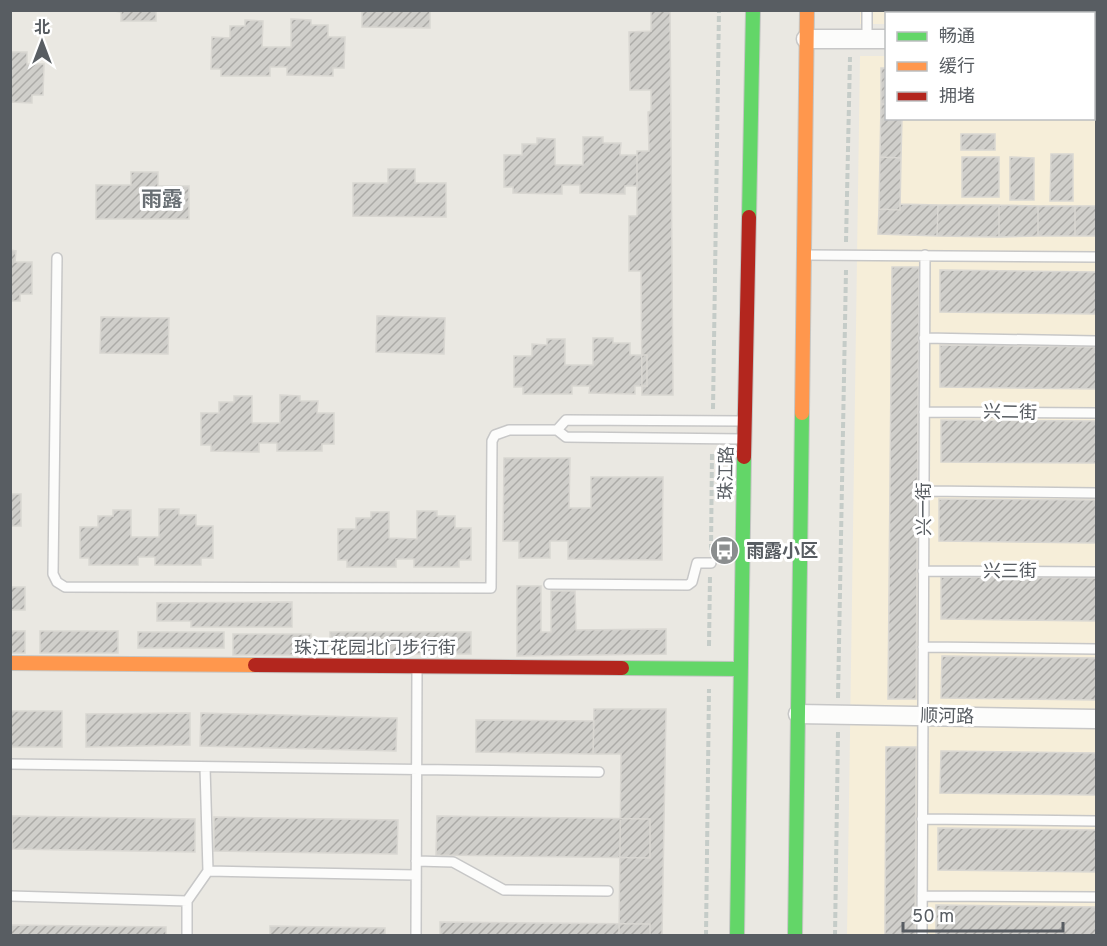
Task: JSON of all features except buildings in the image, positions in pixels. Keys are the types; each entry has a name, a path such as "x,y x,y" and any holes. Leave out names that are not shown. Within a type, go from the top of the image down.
{"street":[{"name":"珠江路","path":"737,936 739,669 753,10"},
{"path":"795,936 802,255 807,10"},
{"path":"806,39 885,39"},
{"name":"珠江花园北门步行街","path":"10,663 739,669"},
{"name":"顺河路","path":"798,714 1096,719"}],"lane":[{"path":"859,39 867,10"},
{"path":"802,255 1096,257"},
{"name":"兴一街","path":"922,936 924,255"},
{"path":"57,258 53,574 57,582 65,587 491,588 492,441 495,435 509,430 557,430 566,437 745,439"},
{"path":"924,338 1096,340"},
{"name":"兴二街","path":"924,412 1096,413"},
{"path":"557,430 566,420 746,422"},
{"path":"924,491 1096,493"},
{"path":"549,584 688,585 692,582 697,563 711,563"},
{"name":"兴三街","path":"923,571 1096,572"},
{"path":"923,647 1096,649"},
{"path":"416,936 417,667"},
{"path":"10,764 599,772"},
{"path":"187,936 188,901 208,872 205,767"},
{"path":"922,819 1096,821"},
{"path":"416,861 453,862 504,890 608,891"},
{"path":"208,872 416,875"},
{"path":"10,896 188,901"},
{"path":"922,896 1096,897"}],"path":[{"path":"713,421 719,10"},
{"path":"835,936 846,256 859,39"},
{"path":"706,936 712,439"}],"shaded area":[{"path":"860,11 1096,11 1096,25 1095,12 885,12 885,24 860,24"},
{"path":"860,56 885,56 885,120 1095,120 1096,57 1096,935 847,936"}],"traffic: fast":[{"path":"749,217 753,10"},
{"path":"795,936 802,413"},
{"path":"737,936 744,457"},
{"path":"622,668 739,669"}],"traffic: slow":[{"path":"802,413 807,10"},
{"path":"10,663 255,665"}],"traffic: jam":[{"path":"744,457 749,217"},
{"path":"255,665 622,668"}],"place":[{"name":"雨露小区","path":"725,551"}],"district":[{"name":"雨露","path":"162,199"}]}
